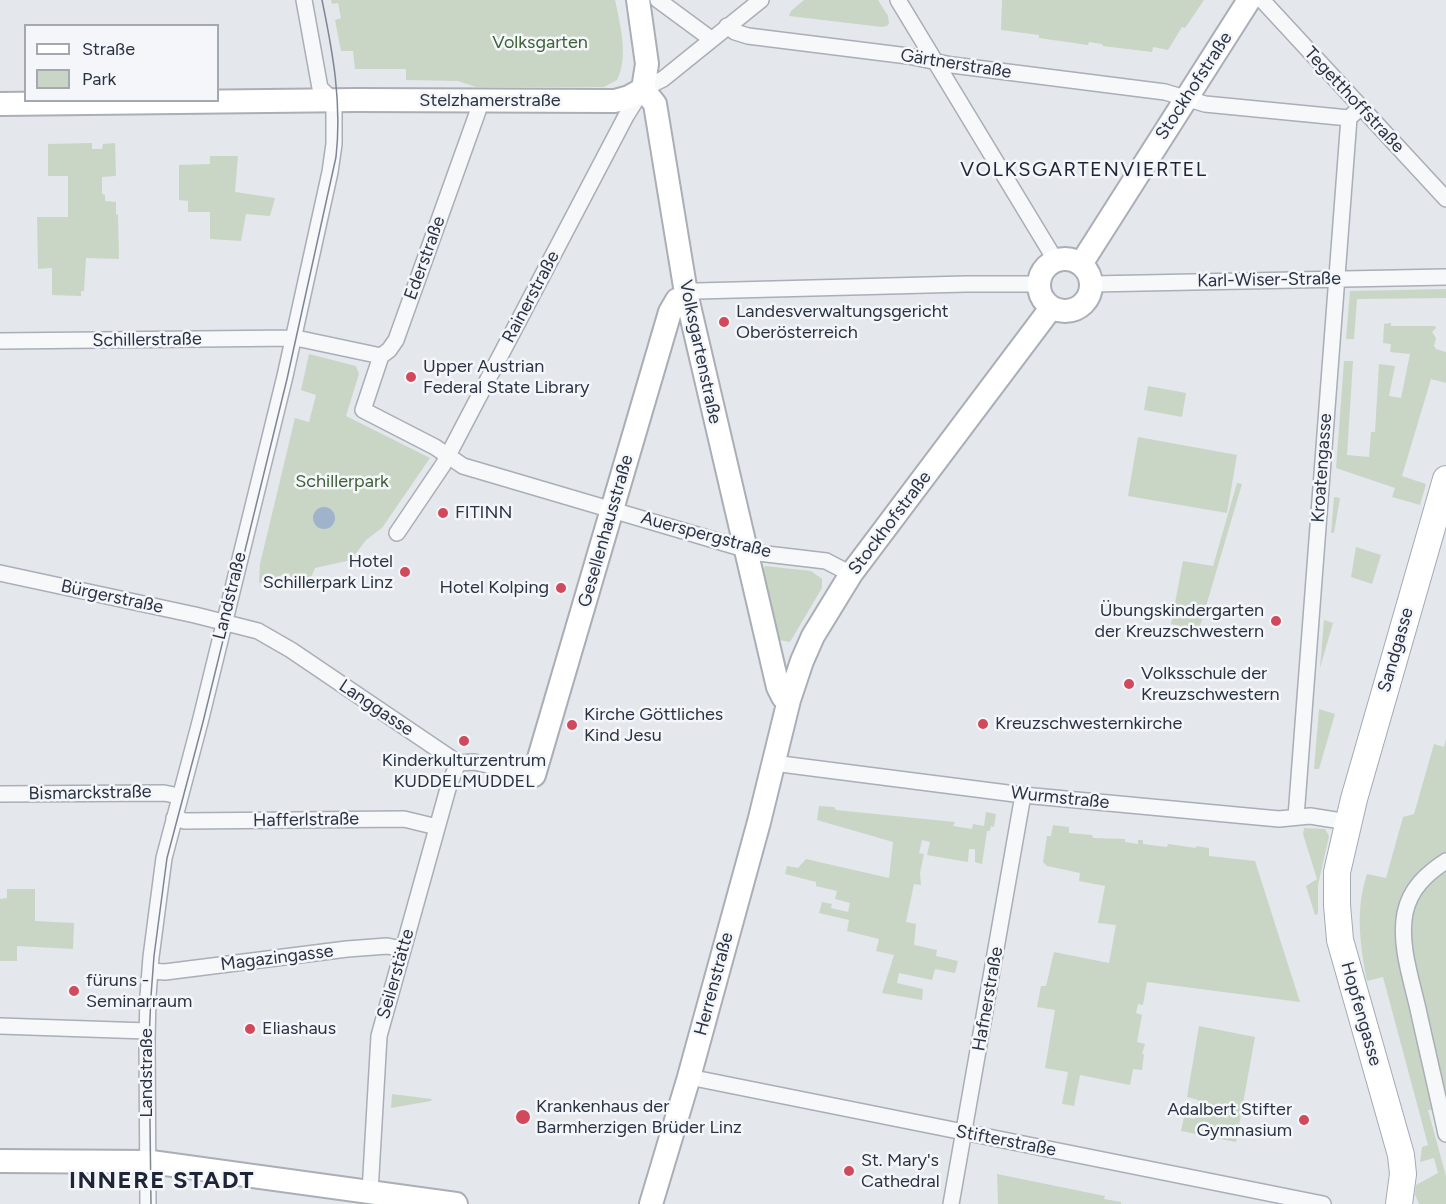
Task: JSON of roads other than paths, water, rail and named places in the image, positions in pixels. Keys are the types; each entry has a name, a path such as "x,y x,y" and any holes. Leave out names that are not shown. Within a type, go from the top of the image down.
{"main road":[{"name":"Sandgasse","path":"1348,822 1446,479"},
{"name":"Hopfengasse","path":"1348,822 1341,848 1336,889 1340,940 1401,1155 1403,1174 1399,1204"}],"street":[{"name":"Landstraße","path":"148,1204 147,1031 150,971 164,858 293,338 330,171 335,138 327,94 304,0"},
{"name":"Volksgartenstraße","path":"638,0 646,64 644,89 655,105 682,296 778,687 783,697 789,700"},
{"path":"658,0 711,39"},
{"path":"644,89 663,79 761,0"},
{"path":"898,0 1056,261"},
{"name":"Stockhofstraße","path":"1087,274 1186,98 1249,0"},
{"name":"Tegetthoffstraße","path":"1262,0 1446,199"},
{"name":"Gärtnerstraße","path":"728,26 735,32 748,36 908,56 952,66 1165,92 1205,104 1349,118"},
{"name":"Stelzhamerstraße","path":"219,97 327,94 478,101 615,101 644,89"},
{"name":"Rainerstraße","path":"397,533 448,456 626,116 644,89"},
{"name":"Ederstraße","path":"363,410 381,356 396,340 478,111 478,101"},
{"name":"Stelzhamerstraße","path":"0,104 65,102"},
{"path":"1349,118 1361,107"},
{"name":"Kroatengasse","path":"1296,817 1349,118"},
{"path":"1066,259 1087,274 1090,296 1076,309 1064,312 1051,308 1042,297 1039,284 1042,272 1056,261 1066,259"},
{"name":"Karl-Wiser-Straße","path":"1087,274 1336,279 1446,277"},
{"path":"682,296 697,291 1039,284"},
{"name":"Gesellenhausstraße","path":"534,775 670,312 682,296"},
{"name":"Stockhofstraße","path":"773,763 789,700 813,636 851,574 1051,308"},
{"name":"Schillerstraße","path":"0,341 293,338 381,356"},
{"name":"Auerspergstraße","path":"363,410 435,447 463,466 758,553 826,561 851,574"},
{"name":"Bürgerstraße","path":"0,573 224,622"},
{"name":"Langgasse","path":"224,622 258,631 291,650 458,763"},
{"path":"458,763 474,762 534,775"},
{"name":"Seilerstätte","path":"370,1192 377,1049 437,827 458,763"},
{"name":"Wurmstraße","path":"773,763 1023,795 1279,819 1320,816 1348,822"},
{"name":"Herrenstraße","path":"651,1204 689,1077 773,763"},
{"name":"Bismarckstraße","path":"0,794 164,793 179,796"},
{"name":"Hafnerstraße","path":"951,1204 1023,795"},
{"name":"Hafferlstraße","path":"174,818 185,821 404,819 437,827"},
{"path":"1446,861 1426,875 1418,884 1405,913 1404,927 1408,965 1446,1134"},
{"name":"Magazingasse","path":"150,971 165,972 347,949 387,946 403,949"},
{"path":"0,1026 147,1031"},
{"name":"Stifterstraße","path":"689,1077 1323,1204"},
{"path":"0,1161 148,1162 456,1204"}],"water":[{"path":"324,507 332,510 335,518 332,526 324,529 316,526 313,518 316,510"}],"tram line":[{"path":"151,1204 149,1040 151,996 167,858 203,722 287,379 336,157 337,98 330,39 322,0"}],"place":[{"name":"Landesverwaltungsgericht Oberösterreich","path":"724,322"},
{"name":"Upper Austrian Federal State Library","path":"411,377"},
{"name":"FITINN","path":"443,513"},
{"name":"Hotel Schillerpark Linz","path":"405,572"},
{"name":"Hotel Kolping","path":"561,588"},
{"name":"Übungskindergarten der Kreuzschwestern","path":"1276,621"},
{"name":"Volksschule der Kreuzschwestern","path":"1129,684"},
{"name":"Kreuzschwesternkirche","path":"983,724"},
{"name":"Kirche Göttliches Kind Jesu","path":"572,725"},
{"name":"Kinderkulturzentrum KUDDELMUDDEL","path":"464,741"},
{"name":"füruns - Seminarraum","path":"74,991"},
{"name":"Eliashaus","path":"250,1029"},
{"name":"Krankenhaus der Barmherzigen Brüder Linz","path":"523,1117"},
{"name":"Adalbert Stifter Gymnasium","path":"1304,1120"},
{"name":"St. Mary's Cathedral","path":"849,1171"}],"district":[{"name":"VOLKSGARTENVIERTEL","path":"1084,170"},
{"name":"INNERE STADT","path":"162,1181"}],"park label":[{"name":"Volksgarten","path":"540,43"},
{"name":"Schillerpark","path":"342,482"}]}
